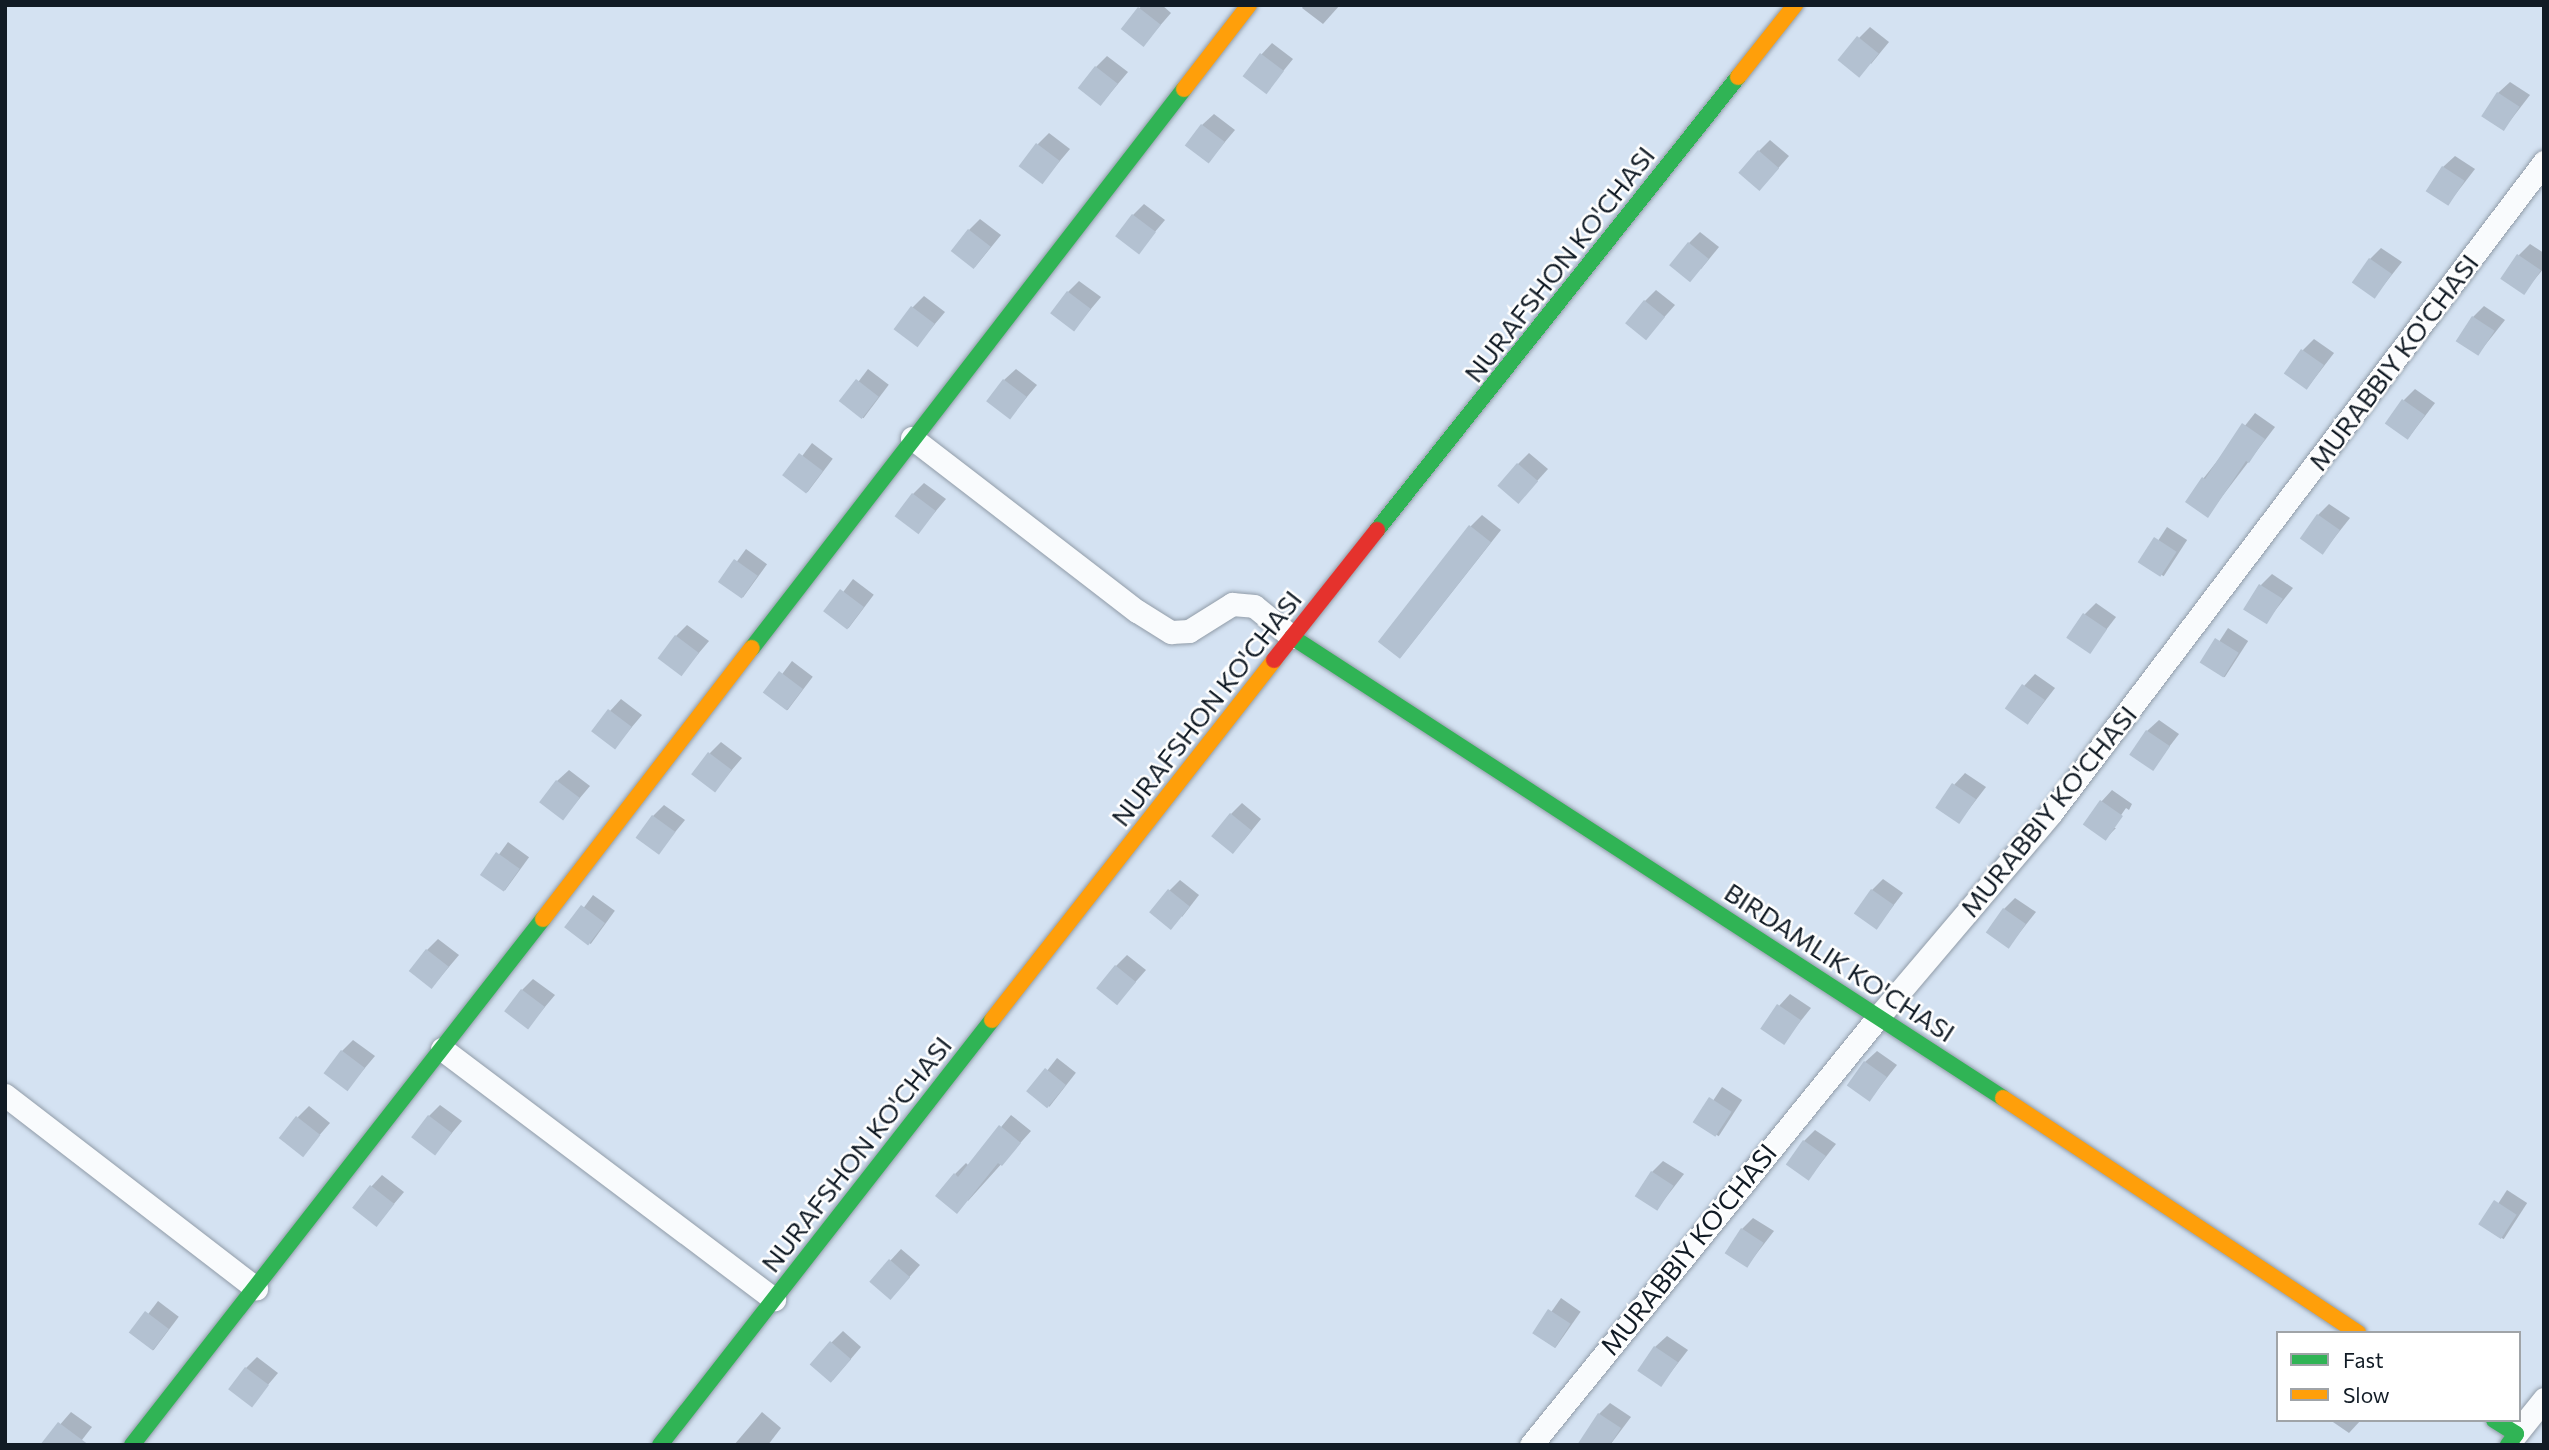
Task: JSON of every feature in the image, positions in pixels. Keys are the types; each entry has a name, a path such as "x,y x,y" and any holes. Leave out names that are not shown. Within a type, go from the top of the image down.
{"street":[{"path":"132,1445 442,1049 1248,5"},
{"name":"NURAFSHON KO'CHASI","path":"660,1445 1292,637 1795,5"},
{"name":"MURABBIY KO'CHASI","path":"1531,1445 1879,1016 2051,813 2544,162"},
{"path":"912,439 1137,611 1171,632 1189,631 1232,604 1254,606 1292,637"},
{"name":"BIRDAMLIK KO'CHASI","path":"1292,637 1879,1016 2355,1331"},
{"path":"442,1049 774,1299"},
{"path":"5,1095 256,1288"},
{"path":"2496,1422 2512,1440 2544,1399"}],"building":[{"path":"1138,7 1161,25 1144,47 1121,29"},
{"path":"1857,36 1879,54 1859,78 1837,60"},
{"path":"1260,53 1284,71 1267,94 1243,76"},
{"path":"1095,66 1118,84 1101,106 1078,88"},
{"path":"2497,92 2520,107 2504,131 2481,116"},
{"path":"1201,124 1225,142 1209,164 1185,146"},
{"path":"1036,143 1060,161 1043,184 1019,166"},
{"path":"1758,150 1779,168 1759,191 1738,173"},
{"path":"2442,166 2465,181 2448,206 2426,191"},
{"path":"1132,214 1156,232 1139,254 1115,236"},
{"path":"968,229 991,247 974,269 951,251"},
{"path":"1688,242 1709,259 1690,282 1669,265"},
{"path":"2517,254 2541,270 2524,295 2500,279"},
{"path":"2369,258 2392,274 2375,299 2352,283"},
{"path":"1067,291 1091,309 1074,331 1050,313"},
{"path":"1644,300 1665,317 1646,340 1625,323"},
{"path":"911,306 935,324 918,347 894,329"},
{"path":"2472,316 2495,331 2478,356 2456,341"},
{"path":"2301,349 2324,365 2307,390 2284,374"},
{"path":"856,379 879,397 862,419 839,401"},
{"path":"1003,379 1027,397 1010,419 986,401"},
{"path":"2402,399 2425,415 2408,440 2385,424"},
{"path":"2242,423 2265,439 2249,463 2246,461 2208,518 2185,502 2202,477 2205,479"},
{"path":"799,453 823,471 806,493 782,475"},
{"path":"1517,463 1538,481 1518,504 1497,486"},
{"path":"912,493 936,511 919,534 895,516"},
{"path":"2317,514 2340,530 2323,555 2300,539"},
{"path":"1469,525 1491,542 1400,659 1378,642"},
{"path":"2154,537 2177,552 2160,577 2138,562"},
{"path":"734,559 758,576 742,599 718,582"},
{"path":"2259,584 2283,599 2267,624 2243,609"},
{"path":"840,589 864,607 847,629 823,611"},
{"path":"2083,613 2107,629 2090,654 2066,638"},
{"path":"675,635 699,653 682,676 658,658"},
{"path":"2215,638 2239,653 2223,677 2200,663"},
{"path":"779,671 803,689 787,711 763,693"},
{"path":"2022,684 2045,700 2028,725 2005,709"},
{"path":"608,709 632,727 615,749 591,731"},
{"path":"2146,730 2170,746 2153,771 2129,755"},
{"path":"708,752 732,770 715,792 691,774"},
{"path":"556,780 580,798 563,820 539,802"},
{"path":"1952,783 1976,799 1959,824 1935,808"},
{"path":"2100,800 2123,816 2106,841 2083,825"},
{"path":"1230,813 1252,831 1233,854 1211,836"},
{"path":"652,815 675,832 659,855 636,838"},
{"path":"496,852 520,869 504,892 480,875"},
{"path":"1168,889 1190,907 1171,930 1149,912"},
{"path":"1871,889 1894,905 1877,930 1854,914"},
{"path":"581,905 605,923 588,945 564,927"},
{"path":"2003,908 2026,924 2009,949 1986,933"},
{"path":"426,949 449,967 432,989 409,971"},
{"path":"1115,965 1136,982 1117,1005 1096,988"},
{"path":"521,989 545,1007 528,1029 504,1011"},
{"path":"1777,1004 1801,1020 1784,1045 1760,1029"},
{"path":"341,1050 365,1068 348,1091 324,1073"},
{"path":"1864,1061 1887,1077 1870,1102 1847,1086"},
{"path":"1045,1068 1066,1085 1047,1108 1026,1091"},
{"path":"1709,1097 1732,1112 1715,1137 1693,1122"},
{"path":"428,1115 452,1133 435,1155 411,1137"},
{"path":"296,1116 320,1135 303,1157 279,1138"},
{"path":"999,1125 1021,1143 1002,1166 998,1163 957,1214 935,1196 954,1173 958,1177"},
{"path":"1803,1140 1826,1156 1809,1181 1786,1165"},
{"path":"1651,1171 1674,1186 1657,1211 1635,1196"},
{"path":"370,1185 394,1204 377,1227 352,1208"},
{"path":"2494,1200 2517,1215 2501,1239 2478,1224"},
{"path":"1741,1228 1764,1243 1747,1268 1725,1253"},
{"path":"889,1259 910,1277 890,1300 869,1282"},
{"path":"1548,1309 1571,1324 1555,1348 1532,1333"},
{"path":"145,1311 169,1329 153,1351 129,1333"},
{"path":"830,1341 851,1359 831,1383 810,1364"},
{"path":"1654,1346 1678,1362 1661,1387 1637,1371"},
{"path":"245,1367 269,1385 252,1407 228,1389"},
{"path":"1598,1413 1621,1428 1610,1445 1577,1445"},
{"path":"58,1422 89,1445 40,1445"}],"traffic: fast":[{"path":"1377,530 1738,77"},
{"path":"752,648 1184,89"},
{"path":"1292,637 2003,1098"},
{"path":"132,1445 543,919"},
{"path":"660,1445 992,1020"},
{"path":"2497,1422 2516,1434 2508,1445"}],"traffic: slow":[{"path":"1184,89 1249,5"},
{"path":"1738,77 1795,5"},
{"path":"543,919 752,648"},
{"path":"992,1020 1274,660"},
{"path":"2003,1098 2355,1331"}],"traffic: jam":[{"path":"1274,660 1377,530"}]}
